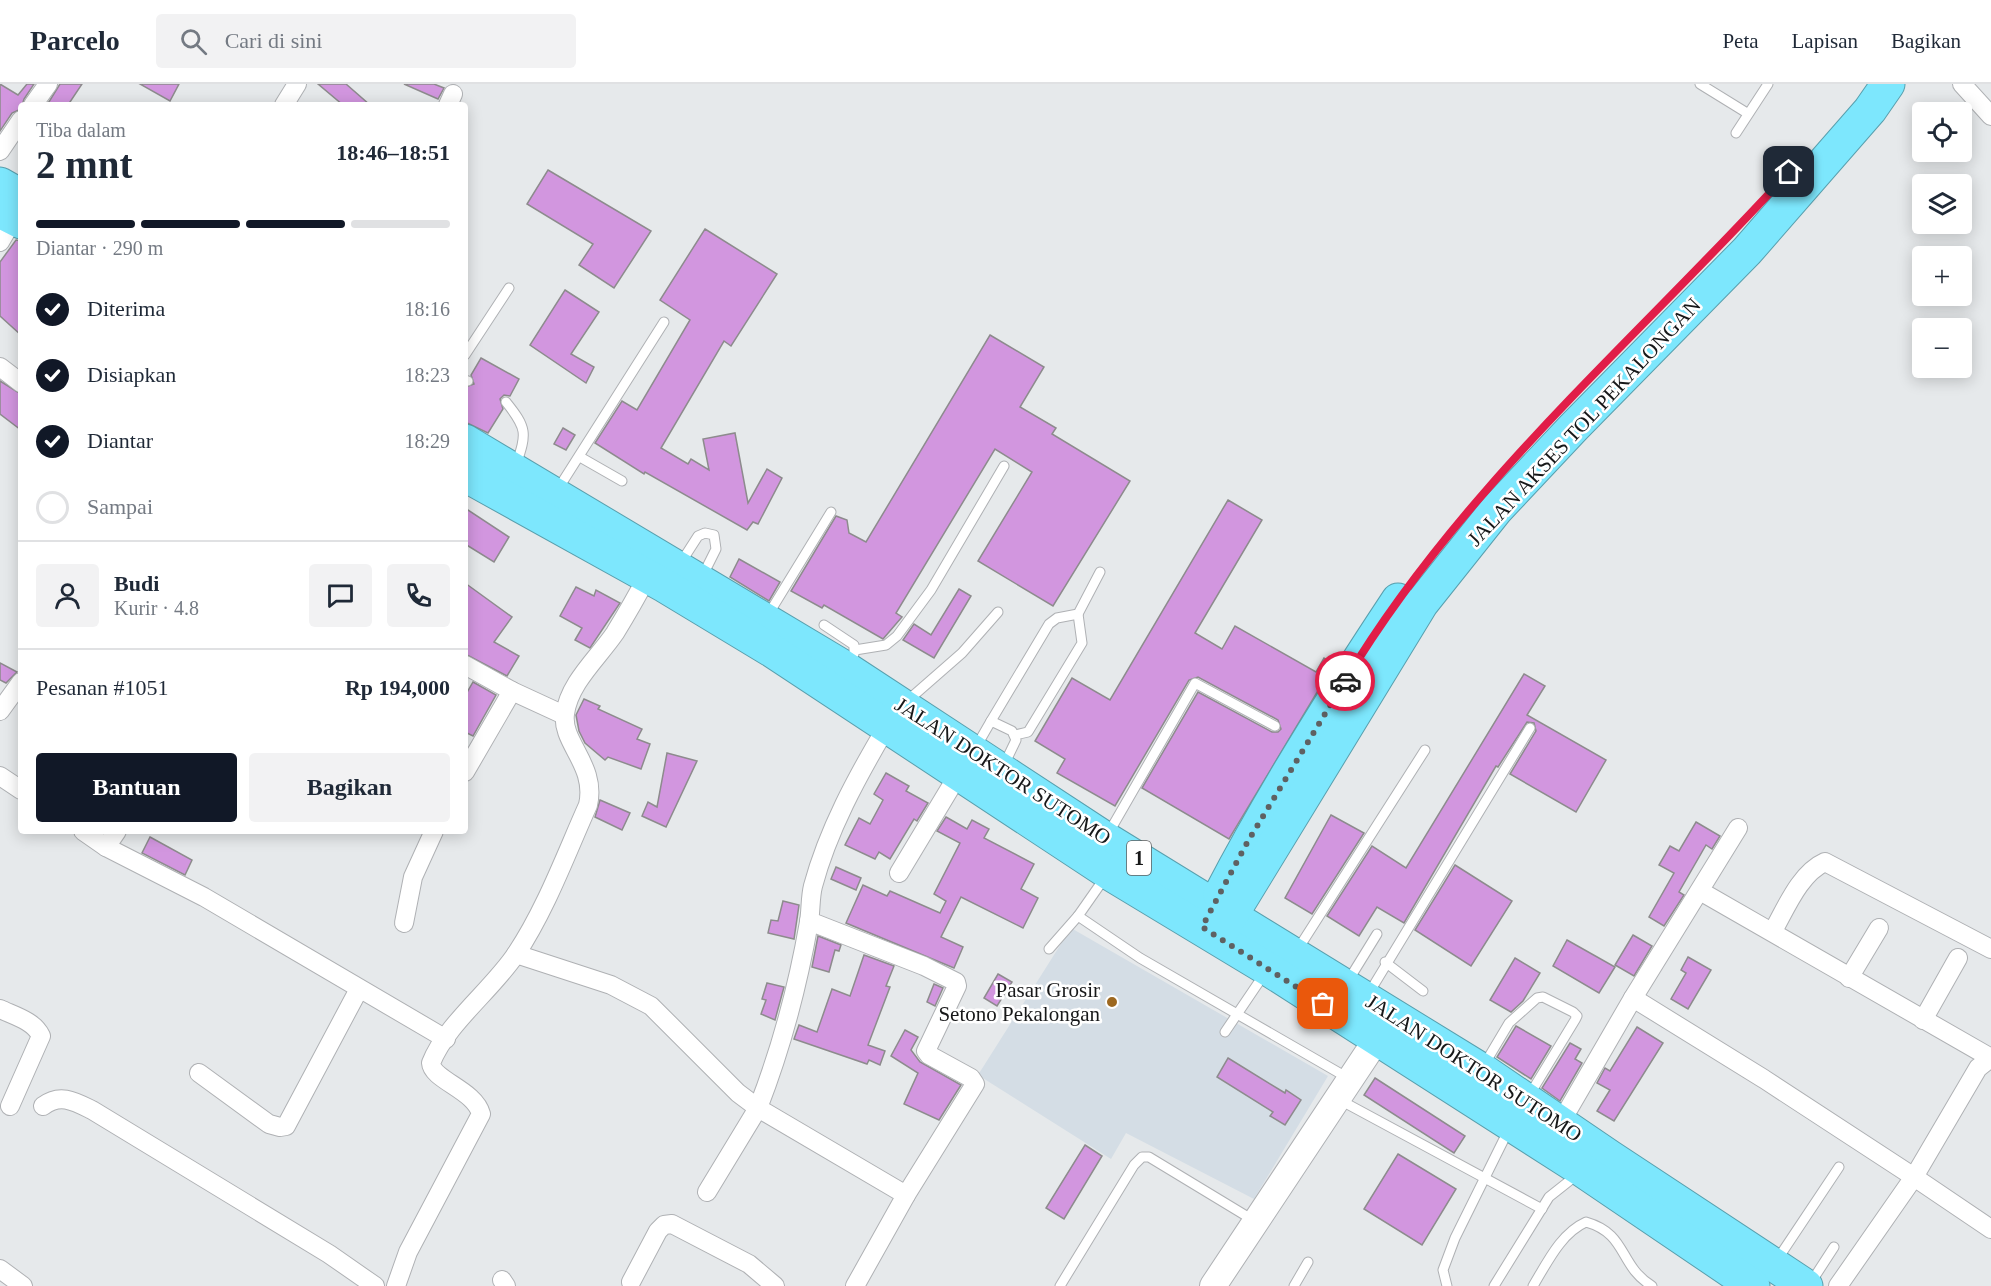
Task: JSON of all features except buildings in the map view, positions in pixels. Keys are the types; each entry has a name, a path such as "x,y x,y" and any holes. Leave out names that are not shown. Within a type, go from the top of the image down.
{"highway":[{"name":"JALAN AKSES TOL PEKALONGAN","path":"1217,921 1354,666 1403,591 1481,495 1734,232 1863,84"},
{"name":"JALAN AKSES TOL PEKALONGAN","path":"1258,848 1422,603 1481,529 1574,427 1747,251 1870,110 1888,84"},
{"path":"0,184 11,218"},
{"name":"JALAN DOKTOR SUTOMO","path":"468,444 509,483 676,582 765,620 838,672 894,717 966,763 1108,873 1217,921 1489,1064 1596,1164 1778,1279"},
{"name":"JALAN DOKTOR SUTOMO","path":"468,476 555,493 771,650 838,672"},
{"name":"JALAN DOKTOR SUTOMO","path":"966,763 1001,770 1106,839 1156,868 1217,921"},
{"path":"1156,868 1197,871 1258,848 1262,914 1281,956"},
{"name":"JALAN DOKTOR SUTOMO","path":"1281,956 1377,1039 1525,1098 1561,1122 1596,1164"}],"street":[{"path":"35,102 48,84"},
{"path":"286,102 297,84"},
{"path":"1962,84 1991,116"},
{"path":"0,151 18,124"},
{"path":"0,367 18,381"},
{"path":"396,1286 408,1252 481,1114 478,1105 470,1096 431,1068 432,1059 516,954 555,878 588,805 591,791 589,778 566,726 564,715 581,678 614,634 676,582"},
{"path":"468,667 512,691 564,715"},
{"path":"0,711 18,686"},
{"path":"468,767 512,691"},
{"path":"707,1191 759,1108 776,1062 809,921 812,888 826,846 849,796 894,717"},
{"path":"898,873 966,763"},
{"path":"0,776 18,788"},
{"path":"1561,1122 1633,998 1738,828"},
{"path":"87,834 106,847 204,897 446,1039"},
{"path":"106,847 115,834"},
{"path":"404,923 413,877 434,834"},
{"path":"1773,931 1802,884 1817,865 1825,862 1991,949"},
{"path":"1700,891 1991,1058 1978,1068 1914,1177 1838,1286"},
{"path":"809,921 924,966 956,982 954,993 927,1043 926,1051 929,1055 971,1078 975,1084 906,1196 855,1286"},
{"path":"1849,978 1879,928"},
{"path":"516,954 629,992 660,1013 738,1093 759,1108 906,1196"},
{"path":"1923,1020 1958,958"},
{"path":"199,1073 269,1124 286,1126 359,989"},
{"path":"1633,998 1764,1079 1991,1229"},
{"path":"0,1009 38,1028 41,1036 10,1106"},
{"path":"1214,1286 1377,1039"},
{"path":"43,1106 52,1100 61,1098 92,1110 329,1254 375,1286"},
{"path":"631,1282 658,1231 664,1225 672,1224 749,1264 775,1286"},
{"path":"0,1269 23,1286"}],"lane":[{"path":"1700,84 1747,113"},
{"path":"1736,133 1768,84"},
{"path":"468,350 509,288"},
{"path":"555,493 664,322"},
{"path":"506,402 523,424 525,440 509,483"},
{"path":"580,457 622,481"},
{"path":"838,672 886,645 897,636 931,590 1004,466"},
{"path":"765,620 831,512"},
{"path":"1016,735 1028,732 1082,643 1078,614 1100,572"},
{"path":"894,717 947,663 962,653 998,612"},
{"path":"966,763 1049,624 1057,618 1078,614"},
{"path":"824,625 854,645 838,672"},
{"path":"1106,839 1195,683 1275,726"},
{"path":"991,721 1016,735"},
{"path":"1355,992 1386,962 1530,728"},
{"path":"1001,770 1016,740 1016,735"},
{"path":"1225,1032 1425,750"},
{"path":"1049,949 1078,916 1108,873"},
{"path":"1078,916 1140,957 1238,1013 1344,1089 1542,1209"},
{"path":"1355,992 1359,968 1377,934"},
{"path":"1386,962 1423,991"},
{"path":"1447,1286 1443,1270 1455,1238 1525,1098 1577,1016 1574,1012 1543,997 1537,998 1509,1023 1489,1064"},
{"path":"1060,1286 1134,1165 1142,1157 1149,1157 1255,1221"},
{"path":"1494,1286 1557,1189 1596,1164"},
{"path":"1778,1279 1839,1167"},
{"path":"1533,1286 1565,1238 1586,1222 1595,1224 1619,1242 1631,1270 1652,1286"},
{"path":"1778,1279 1834,1247"},
{"path":"1294,1286 1308,1262"}],"shaded area":[{"name":"Pasar Grosir Setono Pekalongan","path":"1071,928 1328,1076 1254,1199 1126,1133 1111,1159 978,1075"}],"way so far":[{"path":"1323,1004 1202,927 1248,841 1345,681"}],"place":[{"name":"Pasar Grosir Setono Pekalongan","path":"1112,1002"}],"route":[{"path":"1345,681 1403,591 1481,495 1789,172"}]}
